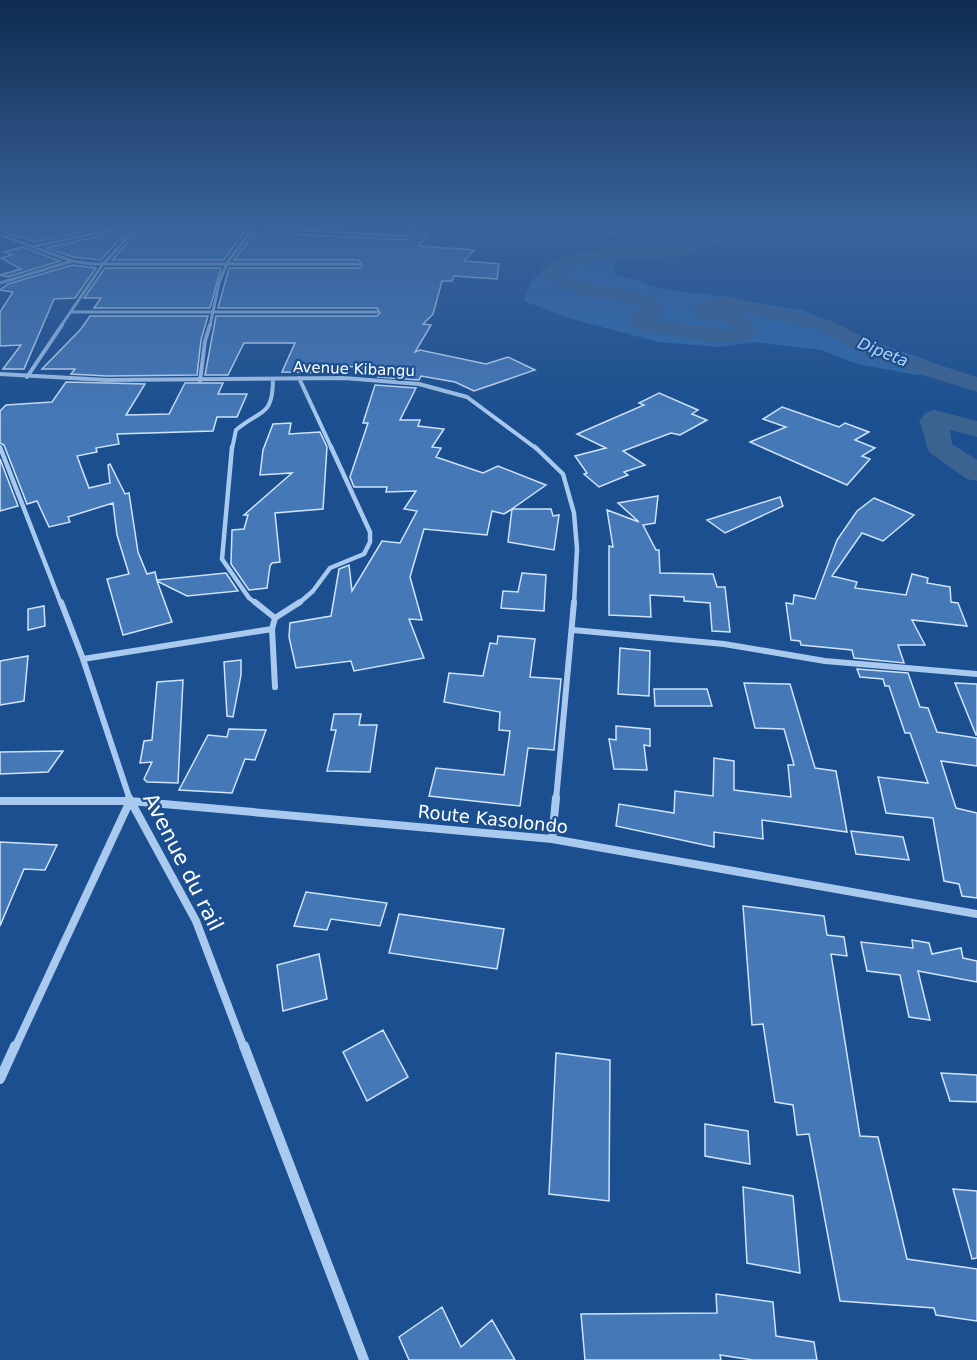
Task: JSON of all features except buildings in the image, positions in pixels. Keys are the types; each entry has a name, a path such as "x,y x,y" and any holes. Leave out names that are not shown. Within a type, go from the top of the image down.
{"street":[{"path":"27,376 85,291"},
{"path":"200,381 205,341 215,311 218,291"},
{"path":"71,312 377,312"},
{"name":"Avenue Kibangu","path":"0,374 200,381 299,378 367,379 441,388 467,397 539,450 563,474 574,513 577,549 573,630 552,839"},
{"path":"275,687 272,628 275,618 302,604 322,581 330,567 360,557 368,552 371,546 370,532 299,378"},
{"path":"273,379 271,402 268,408 263,415 235,430 233,436 222,559 249,598 275,618"},
{"name":"Avenue du rail","path":"0,447 83,659 130,801 196,921 364,1360"},
{"path":"83,659 272,628"},
{"path":"573,630 723,644 825,660 977,674"},
{"name":"Route Kasolondo","path":"0,801 130,801 552,839 977,914"},
{"path":"0,1079 130,801"}],"shaded area":[{"path":"527,291 680,291 721,296 805,311 877,343 927,360 956,373 918,375 857,364 821,350 754,342 719,347 658,342 568,318 524,301"}],"waterway":[{"name":"Dipeta","path":"593,291 621,293 642,300 656,312 638,318 643,325 722,336 744,334 746,328 737,319 713,315 701,310 704,306 729,303 822,324 877,353 977,385"},
{"name":"Dipeta","path":"977,429 934,418 932,422 939,434 939,447 977,473"}]}
